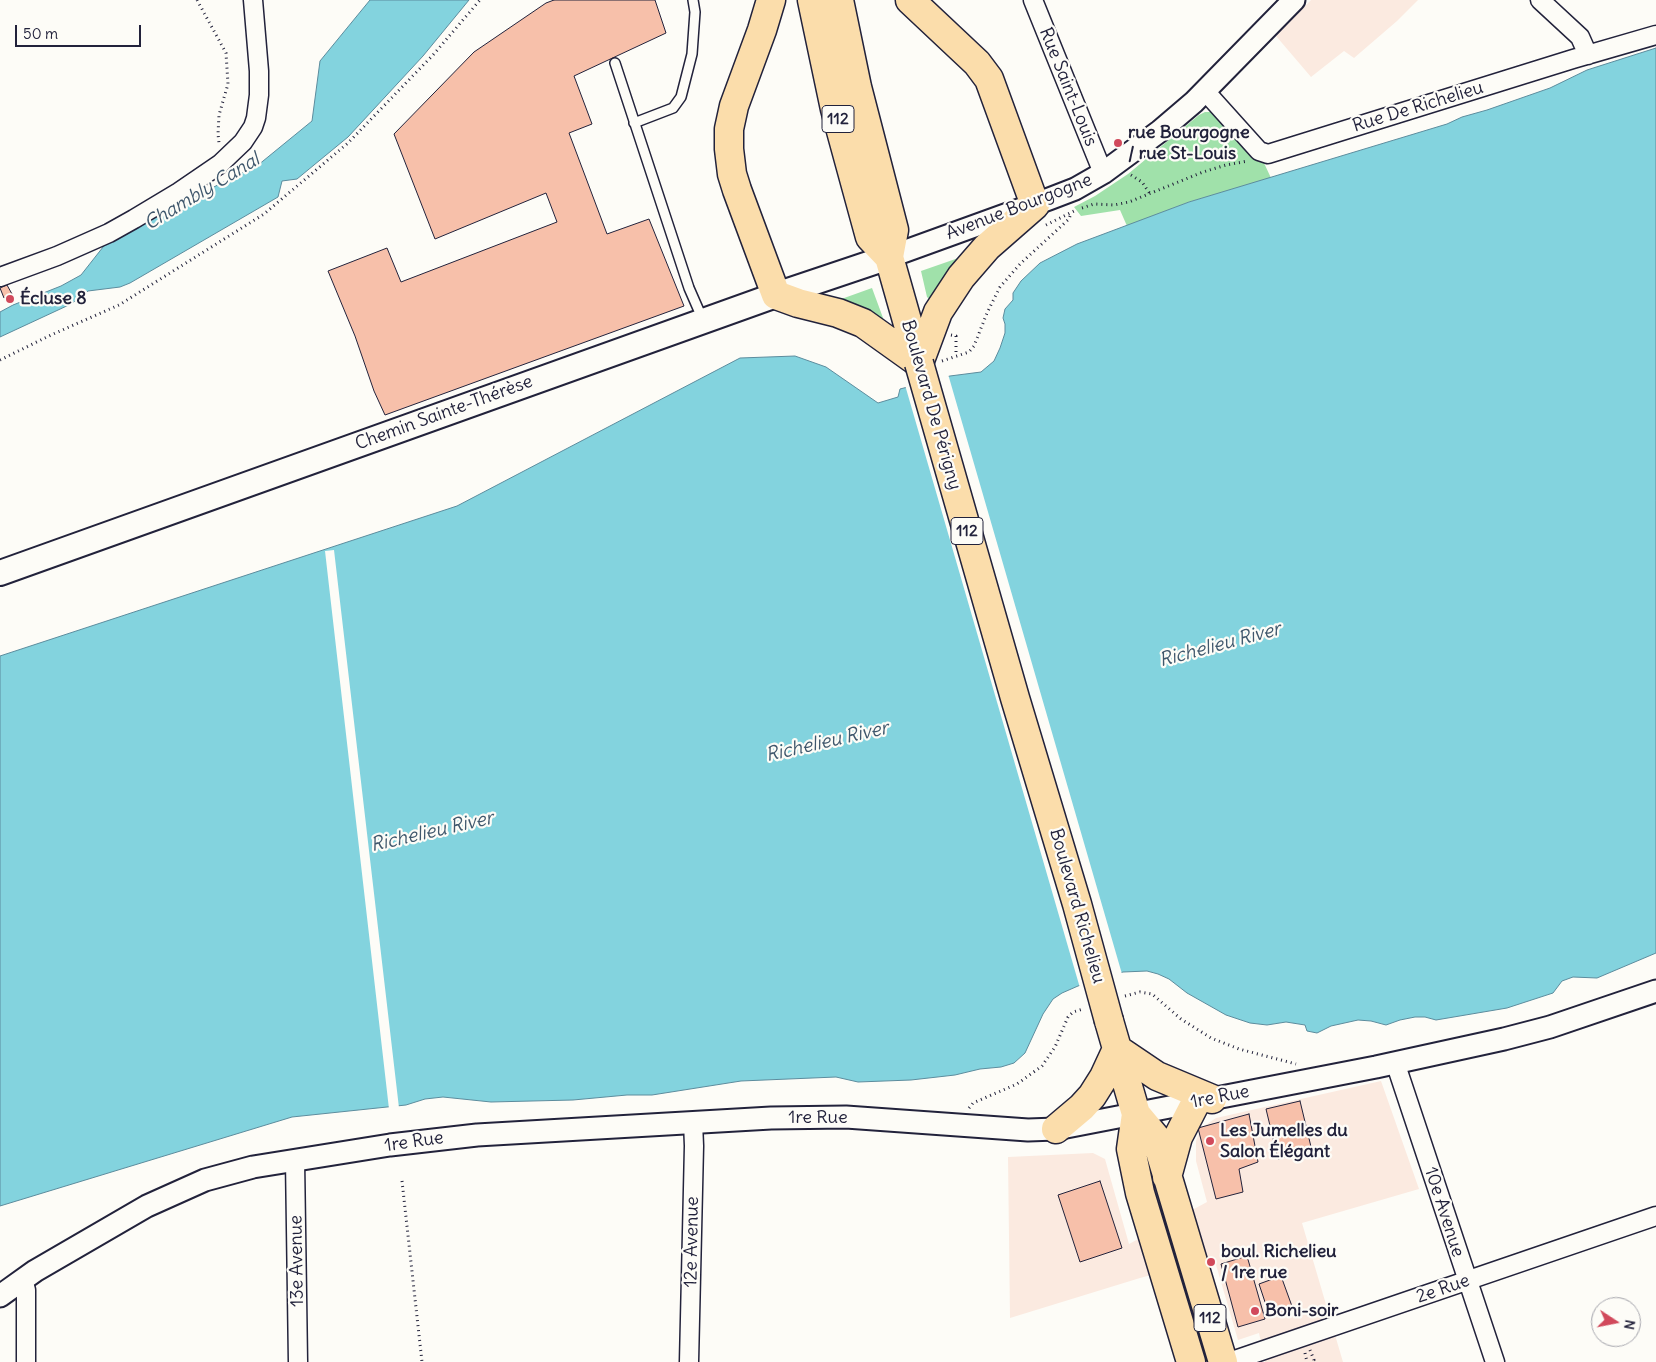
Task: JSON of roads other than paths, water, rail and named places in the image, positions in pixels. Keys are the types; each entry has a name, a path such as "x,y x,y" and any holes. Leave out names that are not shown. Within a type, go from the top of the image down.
{"main road":[{"path":"771,0 734,106 729,129 729,149 732,174 737,190 776,295 850,317 928,363 938,312 961,277 987,247 1040,215 999,101 989,79 977,62 910,0"},
{"name":"Boulevard De Périgny","path":"812,0 835,109 870,237 889,256 928,363 1016,698"},
{"name":"Boulevard De Périgny","path":"839,0 857,88 894,230 889,256"},
{"name":"Chemin Sainte-Thérèse","path":"0,573 889,256"},
{"name":"Boulevard Richelieu","path":"1016,698 1077,904 1136,1114 1156,1138 1223,1362"},
{"path":"1056,1129 1092,1096 1104,1077 1117,1049 1157,1076 1204,1100 1178,1137 1167,1178"},
{"name":"Boulevard Richelieu","path":"1136,1114 1131,1149 1133,1161 1144,1207 1191,1362"}],"street":[{"path":"0,277 57,256 109,233 180,192 227,157 248,135 256,118 260,84 253,0"},
{"name":"Rue Saint-Louis","path":"1034,0 1103,173"},
{"name":"Avenue Bourgogne","path":"889,256 1040,215 1075,189 1103,173 1172,121 1205,91 1294,0"},
{"path":"1540,0 1580,37 1588,54"},
{"name":"Rue De Richelieu","path":"1205,91 1260,152 1268,154 1588,54 1656,35"},
{"name":"1re Rue","path":"0,1296 23,1279 130,1216 175,1192 225,1173 295,1160 390,1145 477,1135 794,1117 846,1117 1028,1130 1056,1129 1395,1062 1534,1032 1656,991"},
{"name":"10e Avenue","path":"1395,1062 1495,1362"},
{"name":"12e Avenue","path":"689,1362 693,1122"},
{"name":"13e Avenue","path":"295,1160 298,1362"},
{"name":"2e Rue","path":"1230,1362 1656,1216"},
{"path":"23,1279 26,1290 26,1362"}],"lane":[{"path":"634,123 672,108 681,97 692,54 693,0"},
{"path":"615,63 689,288 704,321"}],"water":[{"path":"370,0 469,0 423,56 348,137 297,179 282,181 278,197 130,283 120,287 88,291 71,304 0,337 0,312 61,286 81,275 107,242 241,173 252,170 312,121 320,61"},
{"name":"Richelieu River","path":"1656,48 1656,953 1597,978 1573,977 1562,981 1553,993 1507,1008 1436,1020 1415,1017 1386,1025 1358,1020 1331,1026 1317,1033 1307,1031 1305,1025 1286,1022 1267,1025 1250,1023 1226,1015 1158,974 1147,971 1123,972 1078,986 1053,999 1043,1014 1025,1053 1014,1063 1001,1067 911,1080 858,1082 836,1077 741,1081 652,1095 627,1095 573,1100 491,1102 443,1097 425,1099 406,1105 292,1117 0,1206 0,656 457,506 740,358 795,356 826,367 878,403 898,397 900,389 950,376 981,372 994,361 1000,348 1005,333 1003,318 1005,309 1013,300 1013,293 1021,281 1040,263 1077,244 1189,202 1447,124 1462,117 1550,88 1587,70"}],"place":[{"name":"rue Bourgogne / rue St-Louis","path":"1118,143"},
{"name":"Écluse 8","path":"10,299"},
{"name":"Les Jumelles du Salon Élégant","path":"1210,1141"},
{"name":"boul. Richelieu / 1re rue","path":"1211,1262"},
{"name":"Boni-soir","path":"1255,1311"}],"water label":[{"name":"Chambly Canal","path":"202,192"}]}
